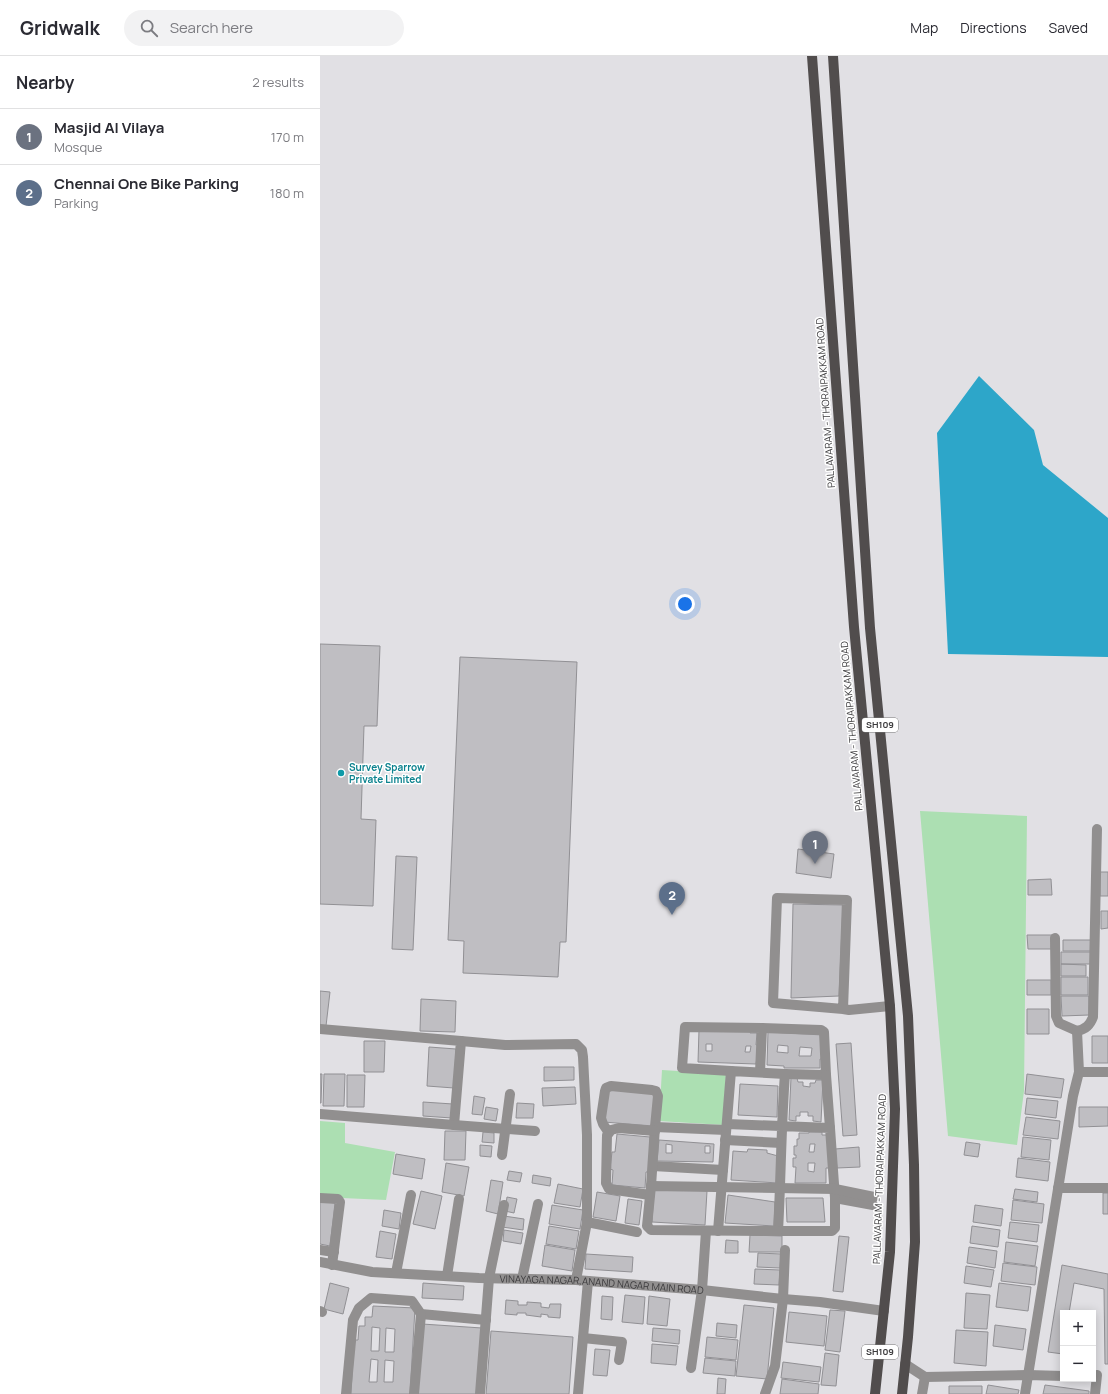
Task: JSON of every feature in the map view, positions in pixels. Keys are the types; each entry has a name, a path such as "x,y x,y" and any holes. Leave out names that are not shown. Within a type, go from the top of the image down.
{"main road":[{"name":"PALLAVARAM - THORAIPAKKAM ROAD","path":"812,56 854,627 890,1006 895,1109 890,1252 875,1394"},
{"name":"SH109","path":"833,56 870,628 908,1016 914,1166 915,1242 902,1394"}],"street":[{"path":"1055,938 1056,1016 1059,1023 1077,1031 1086,1028 1093,1016 1097,829"},
{"path":"843,1009 848,900 778,898 773,1003 849,1010 890,1006"},
{"path":"609,1133 601,1118 604,1090 606,1088 611,1086 656,1091 658,1096 648,1226 651,1230 706,1233 718,1231 834,1230 835,1193 824,1032 821,1030 685,1027 682,1068 826,1075"},
{"path":"760,1072 762,1028"},
{"path":"320,1029 505,1045 576,1044 582,1050 583,1057 587,1135 587,1222 576,1280"},
{"path":"1025,1394 1073,1096 1079,1072 1077,1031"},
{"path":"454,1125 460,1041"},
{"path":"718,1231 731,1071"},
{"path":"1079,1072 1108,1072"},
{"path":"778,1231 781,1127 785,1074"},
{"path":"502,1155 510,1094"},
{"path":"320,1114 535,1131"},
{"path":"830,1128 781,1127 726,1131 619,1128 611,1130 607,1135 606,1183 609,1189 650,1190 780,1188 835,1193 873,1201"},
{"path":"726,1131 781,1143"},
{"path":"653,1166 723,1170"},
{"path":"1058,1188 1108,1188"},
{"path":"396,1273 411,1195"},
{"path":"320,1198 338,1199 340,1202 332,1265"},
{"path":"447,1276 459,1199"},
{"path":"522,1279 538,1204"},
{"path":"480,1394 489,1278 504,1205"},
{"path":"587,1222 638,1232"},
{"path":"691,1368 702,1290 706,1233"},
{"path":"320,1250 334,1252"},
{"path":"765,1394 775,1366 783,1299 785,1250"},
{"name":"VINAYAGA NAGAR,ANAND NAGAR MAIN ROAD","path":"320,1262 372,1272 489,1278 576,1280 702,1290 864,1307 884,1311"},
{"path":"578,1394 588,1282"},
{"path":"346,1394 354,1320 359,1308 371,1298 412,1301 421,1314 414,1394"},
{"path":"421,1314 486,1320"},
{"path":"583,1338 622,1342 619,1360"},
{"path":"905,1364 925,1377 1060,1376"},
{"path":"1096,1375 1108,1375"},
{"path":"922,1394 925,1377"},
{"path":"1095,1382 1095,1394"}],"green space":[{"path":"920,811 1027,816 1024,1091 1017,1145 948,1136"},
{"path":"662,1070 726,1074 723,1125 659,1121"},
{"path":"320,1121 345,1123 345,1143 395,1152 386,1200 320,1197"}],"water":[{"path":"979,376 1034,430 1043,465 1108,518 1108,657 948,654 937,433"}],"building":[{"name":"Survey Sparrow Private Limited","path":"320,644 380,646 377,726 364,726 361,819 376,820 373,906 320,904"},
{"path":"460,657 577,662 566,942 560,942 558,977 463,973 464,941 448,940"},
{"path":"798,849 834,854 831,878 796,873"},
{"path":"396,856 417,857 413,950 392,949"},
{"path":"1100,872 1108,872 1108,896 1100,896"},
{"path":"1051,879 1052,895 1028,895 1028,880"},
{"path":"793,904 843,905 839,996 791,998"},
{"path":"1101,911 1108,911 1108,928 1101,929"},
{"path":"1027,935 1053,935 1053,949 1028,949"},
{"path":"1063,940 1092,940 1092,951 1063,951"},
{"path":"1061,952 1092,952 1092,964 1061,964"},
{"path":"1061,964 1086,965 1086,976 1061,976"},
{"path":"1061,977 1088,977 1088,995 1061,995"},
{"path":"1027,980 1051,980 1051,995 1027,995"},
{"path":"320,991 330,992 326,1026 320,1026"},
{"path":"1061,996 1089,996 1089,1015 1062,1016"},
{"path":"421,999 456,1001 455,1032 420,1031"},
{"path":"1027,1009 1049,1009 1049,1034 1027,1034"},
{"path":"699,1030 751,1030 750,1033 757,1033 756,1045 759,1045 756,1064 698,1062","holes":["706,1044 712,1044 712,1051 706,1051","746,1046 751,1046 750,1052 745,1052"]},
{"path":"768,1032 823,1035 823,1059 820,1059 820,1068 784,1068 784,1066 767,1065","holes":["778,1045 788,1046 788,1053 777,1052","800,1047 812,1048 811,1056 799,1056"]},
{"path":"1092,1036 1108,1036 1108,1063 1092,1063"},
{"path":"364,1041 385,1041 384,1072 364,1072"},
{"path":"851,1043 857,1135 843,1136 836,1044"},
{"path":"429,1047 456,1049 454,1088 427,1086"},
{"path":"544,1067 574,1067 574,1080 544,1081"},
{"path":"320,1074 322,1074 321,1103 320,1103"},
{"path":"324,1074 345,1074 344,1106 323,1106"},
{"path":"1027,1074 1064,1079 1061,1098 1025,1094"},
{"path":"347,1075 365,1075 364,1107 347,1107"},
{"path":"791,1078 797,1078 798,1082 803,1082 803,1086 810,1087 810,1083 815,1083 816,1080 823,1080 821,1122 813,1121 813,1116 808,1116 808,1112 800,1112 800,1116 796,1116 796,1121 789,1120"},
{"path":"740,1084 778,1086 777,1117 738,1115"},
{"path":"575,1087 576,1104 543,1106 542,1088"},
{"path":"606,1089 656,1093 653,1126 604,1122"},
{"path":"474,1096 485,1098 482,1115 472,1114"},
{"path":"1027,1098 1058,1101 1056,1118 1025,1114"},
{"path":"423,1102 453,1104 452,1118 423,1116"},
{"path":"517,1103 534,1104 533,1118 516,1118"},
{"path":"486,1107 498,1109 496,1121 484,1119"},
{"path":"1079,1107 1108,1107 1108,1126 1079,1127"},
{"path":"1026,1117 1060,1121 1058,1139 1023,1135"},
{"path":"445,1131 466,1131 465,1160 444,1160"},
{"path":"483,1132 494,1133 494,1143 482,1142"},
{"path":"822,1132 822,1135 828,1135 830,1168 826,1168 826,1183 795,1183 796,1167 793,1167 793,1158 796,1158 796,1155 794,1155 794,1146 797,1146 799,1133","holes":["810,1144 815,1144 814,1152 809,1152","808,1163 815,1163 814,1172 808,1171"]},
{"path":"617,1134 650,1137 649,1172 646,1172 645,1188 612,1185 613,1170 610,1169 612,1152 615,1152"},
{"path":"1023,1137 1051,1140 1049,1160 1021,1157"},
{"path":"659,1140 714,1144 713,1162 657,1161","holes":["666,1144 672,1145 672,1153 666,1153","705,1146 710,1146 710,1153 705,1153"]},
{"path":"966,1142 980,1144 978,1157 964,1155"},
{"path":"480,1145 492,1146 491,1157 480,1156"},
{"path":"859,1147 860,1167 837,1168 835,1149"},
{"path":"748,1149 767,1150 767,1153 778,1156 778,1183 731,1180 733,1151 747,1152"},
{"path":"396,1154 425,1159 422,1179 393,1174"},
{"path":"1018,1158 1050,1162 1048,1181 1016,1177"},
{"path":"446,1163 469,1167 464,1196 442,1192"},
{"path":"509,1171 522,1173 520,1182 507,1180"},
{"path":"533,1175 551,1178 550,1186 532,1183"},
{"path":"491,1180 503,1182 498,1214 486,1211"},
{"path":"558,1184 583,1189 580,1207 554,1203"},
{"path":"654,1188 707,1191 705,1225 652,1222"},
{"path":"1015,1189 1038,1192 1037,1202 1013,1199"},
{"path":"421,1191 442,1196 435,1229 413,1224"},
{"path":"597,1192 620,1196 616,1221 593,1217"},
{"path":"1103,1193 1108,1193 1108,1214 1103,1214"},
{"path":"728,1195 775,1202 774,1226 725,1223"},
{"path":"507,1197 517,1199 514,1213 505,1211"},
{"path":"786,1198 823,1198 825,1222 787,1222"},
{"path":"628,1199 642,1201 639,1225 625,1223"},
{"path":"1013,1200 1044,1204 1042,1223 1011,1220"},
{"path":"320,1201 335,1203 330,1246 320,1244"},
{"path":"552,1205 583,1210 580,1229 549,1224"},
{"path":"975,1205 1003,1209 1001,1226 973,1222"},
{"path":"384,1210 401,1213 399,1229 382,1226"},
{"path":"504,1216 524,1219 523,1230 502,1227"},
{"path":"1010,1222 1039,1225 1037,1242 1008,1238"},
{"path":"549,1226 579,1231 576,1249 546,1244"},
{"path":"972,1226 1000,1230 998,1247 970,1243"},
{"path":"504,1230 523,1233 521,1244 503,1241"},
{"path":"380,1231 396,1234 392,1259 376,1257"},
{"path":"750,1235 782,1236 782,1252 749,1252"},
{"path":"839,1236 849,1237 843,1292 833,1291"},
{"path":"726,1240 738,1241 738,1253 725,1253"},
{"path":"1006,1242 1038,1246 1035,1266 1004,1262"},
{"path":"545,1245 575,1250 572,1271 542,1266"},
{"path":"969,1247 997,1251 995,1268 967,1263"},
{"path":"758,1253 781,1254 780,1268 757,1267"},
{"path":"586,1254 633,1257 632,1272 585,1269"},
{"path":"1003,1263 1037,1267 1035,1285 1001,1281"},
{"path":"1062,1265 1108,1274 1108,1364 1105,1364 1104,1289 1074,1283 1070,1310 1060,1310 1060,1354 1048,1352"},
{"path":"966,1266 994,1270 991,1287 964,1283"},
{"path":"755,1269 780,1270 779,1285 754,1284"},
{"path":"330,1283 349,1288 343,1314 324,1309"},
{"path":"423,1283 464,1286 463,1300 422,1298"},
{"path":"999,1283 1031,1287 1028,1311 996,1307"},
{"path":"966,1293 990,1295 987,1329 964,1328"},
{"path":"625,1295 645,1297 643,1324 622,1322"},
{"path":"602,1296 613,1297 612,1320 601,1319"},
{"path":"649,1296 670,1299 667,1326 647,1324"},
{"path":"506,1300 518,1301 518,1305 527,1305 527,1302 541,1303 541,1307 549,1308 550,1304 561,1304 560,1318 548,1317 548,1315 541,1314 541,1317 526,1315 526,1313 517,1313 517,1315 505,1314"},
{"path":"744,1305 774,1308 767,1379 736,1376"},
{"path":"373,1306 415,1308 410,1394 351,1394 354,1340 358,1340 359,1326 365,1326 365,1317 372,1317","holes":["372,1327 380,1328 379,1351 371,1351","386,1328 395,1329 394,1352 385,1352","371,1359 378,1360 377,1382 369,1382","385,1360 394,1361 393,1382 384,1382"]},
{"path":"830,1310 845,1311 840,1352 825,1350"},
{"path":"789,1312 827,1316 824,1346 786,1342"},
{"path":"717,1323 737,1325 736,1338 716,1336"},
{"path":"422,1324 482,1328 477,1394 417,1394"},
{"path":"995,1325 1026,1329 1023,1350 993,1346"},
{"path":"653,1328 680,1330 679,1344 652,1341"},
{"path":"956,1330 988,1332 986,1366 954,1363"},
{"path":"491,1331 573,1337 569,1394 486,1394"},
{"path":"707,1337 738,1340 736,1360 705,1357"},
{"path":"652,1344 678,1346 676,1365 651,1363"},
{"path":"595,1349 610,1350 607,1376 593,1375"},
{"path":"825,1353 839,1355 836,1386 821,1385"},
{"path":"705,1358 736,1361 735,1376 703,1373"},
{"path":"783,1362 821,1367 819,1382 781,1378"},
{"path":"718,1378 726,1379 725,1394 717,1394"},
{"path":"782,1379 819,1384 818,1394 780,1394"},
{"path":"988,1385 1019,1390 1018,1394 986,1394"},
{"path":"1045,1385 1089,1391 1089,1394 1043,1394"},
{"path":"949,1386 982,1386 982,1394 949,1394"}],"place":[{"name":"Survey Sparrow Private Limited","path":"341,773"},
{"name":"Masjid Al Vilaya","path":"815,864"},
{"name":"Chennai One Bike Parking","path":"672,915"}]}
